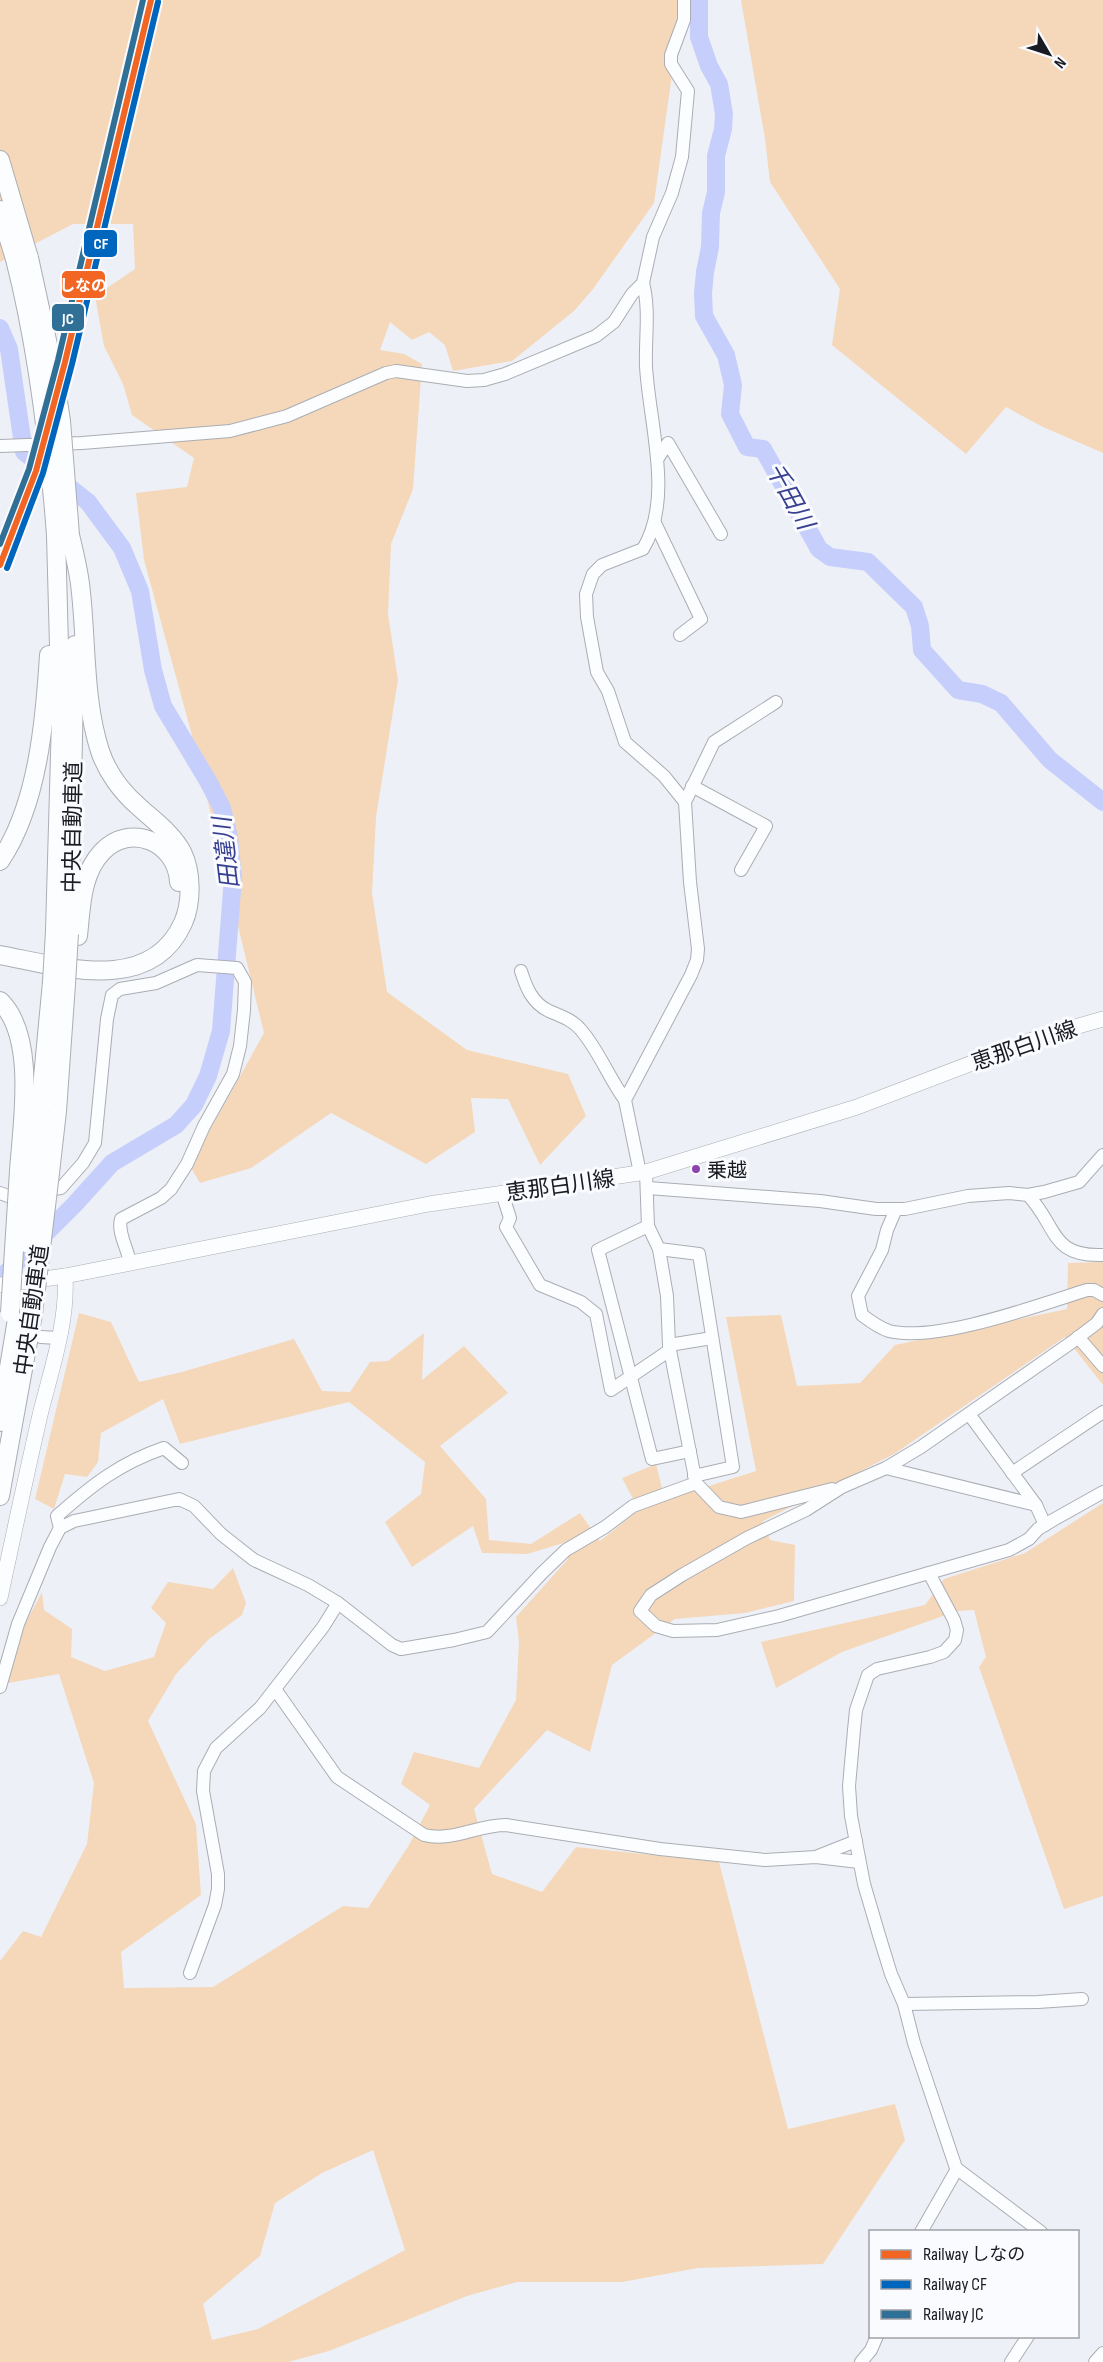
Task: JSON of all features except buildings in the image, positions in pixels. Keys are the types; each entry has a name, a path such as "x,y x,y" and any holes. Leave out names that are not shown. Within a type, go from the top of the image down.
{"highway":[{"name":"中央自動車道","path":"0,160 22,258 53,368 61,421 58,536"},
{"name":"中央自動車道","path":"0,210 22,258 24,297 45,415 58,536 75,660 67,934 57,1110 34,1172"},
{"path":"0,861 16,829 30,791 47,696 58,536"},
{"path":"0,955 91,972 119,970 146,962 163,952 178,934 188,913 189,882 182,853 162,827 124,792 100,753 92,721 80,583 58,536"},
{"path":"0,945 95,962 114,962 151,947 167,933 177,908 179,878 175,864 165,849 139,836 125,837 102,852 85,879 67,934"},
{"name":"中央自動車道","path":"0,1496 34,1172 64,984"},
{"path":"0,1001 13,1020 23,1064 34,1172 20,1313"},
{"name":"中央自動車道","path":"0,1422 20,1313"}],"main road":[{"name":"恵那白川線","path":"4,1284 65,1276 429,1204 643,1173 857,1107 1040,1037 1103,1019"},
{"path":"0,1598 58,1338 65,1303 65,1276"}],"street":[{"path":"684,0 684,20 671,54 671,64 688,92 682,157 672,193 654,237 643,283 646,298 648,389 652,431 658,458 658,502 655,523 643,549 602,565 592,574 586,594 587,617 597,672 609,691 625,742 664,776 685,802"},
{"path":"0,447 206,435 230,431 287,416 386,373 396,371 467,381 496,377 596,336 614,322 632,294 643,283"},
{"path":"658,458 668,443 721,534"},
{"path":"655,523 701,619 680,635"},
{"path":"625,1100 697,960 685,802 714,742 776,702"},
{"path":"692,786 766,826 741,870"},
{"path":"0,1193 11,1197 61,1188 90,1154 97,1125 107,1019 112,995 120,989 156,982 197,965 237,968 245,982 244,1010 240,1046 232,1074 187,1164 171,1189 161,1198 121,1219 121,1232 130,1263"},
{"path":"521,970 527,990 540,1005 570,1020 580,1028 625,1100 648,1188 648,1226 659,1249 667,1296 669,1347 695,1479 719,1507 741,1512 786,1499 842,1487"},
{"path":"648,1188 820,1201 876,1209 905,1209 968,1196 1009,1193 1028,1196 1079,1182 1103,1155"},
{"path":"502,1193 510,1218 506,1227 540,1286 581,1302 596,1314 611,1390 631,1378 669,1347 712,1338"},
{"path":"1028,1196 1037,1205 1063,1247 1077,1254 1103,1254"},
{"path":"896,1209 882,1250 858,1296 861,1315 881,1328 909,1333 945,1330 1087,1290 1094,1290 1103,1295"},
{"path":"648,1226 598,1250 652,1458 690,1451"},
{"path":"0,1687 18,1624 60,1527 74,1521 179,1499 188,1501 221,1534 254,1560 308,1585 338,1603 392,1645 401,1649 482,1634 493,1628 542,1573 566,1550 605,1527 633,1506 695,1479 733,1467 699,1254 659,1249"},
{"path":"1103,1314 1097,1323 1078,1337 969,1414 886,1468 842,1487 806,1510 747,1538 682,1575 651,1595 640,1611 656,1626 673,1631 717,1630 779,1616 1009,1550 1029,1539 1045,1525 1103,1492"},
{"path":"41,1337 58,1338"},
{"path":"1078,1337 1103,1366"},
{"path":"1012,1473 1103,1412"},
{"path":"969,1414 1036,1505 1045,1525"},
{"path":"60,1527 57,1516 96,1482 127,1463 164,1448 182,1463"},
{"path":"886,1468 1036,1505"},
{"path":"929,1573 954,1620 957,1630 955,1640 944,1652 878,1669 868,1675 856,1710 849,1803 859,1862 891,1974 904,2004 950,2156 957,2169 1038,2230"},
{"path":"190,1973 215,1905 218,1889 218,1874 203,1791 204,1771 216,1748 260,1708 323,1627 338,1603"},
{"path":"275,1689 337,1777 424,1835 435,1838 448,1837 493,1825 506,1825 660,1850 765,1860 816,1857 859,1862"},
{"path":"816,1857 856,1841"},
{"path":"904,2004 1082,1999"},
{"path":"922,2230 957,2169"},
{"path":"861,2362 872,2350 877,2338"},
{"path":"1011,2362 1027,2338"},
{"path":"1095,2362 1103,2353"}],"shaded area":[{"path":"0,0 678,0 674,60 654,203 593,289 574,311 512,361 453,371 445,345 429,332 412,340 390,322 380,350 404,354 422,364 413,489 391,544 388,614 398,680 376,817 372,893 387,992 467,1050 568,1074 586,1116 540,1165 508,1099 471,1098 475,1132 426,1164 331,1113 251,1168 200,1183 190,1166 264,1033 190,728 144,560 136,493 187,487 194,458 132,415 123,384 104,346 95,296 135,269 133,224 73,224 0,262"},
{"path":"741,0 1103,0 1103,453 1043,427 1006,407 966,454 832,345 840,289 770,182 765,139"},
{"path":"1103,1262 1103,1385 1065,1337 894,1454 763,1521 770,1540 795,1545 794,1601 745,1613 675,1619 612,1665 590,1752 547,1730 474,1809 492,1874 542,1892 576,1847 719,1862 788,2129 895,2104 905,2140 823,2264 698,2268 622,2282 517,2282 467,2296 329,2351 288,2362 0,2362 0,1961 23,1931 41,1937 87,1844 94,1783 59,1674 8,1683 25,1624 42,1592 44,1610 72,1629 71,1657 105,1671 154,1657 166,1623 151,1608 168,1582 213,1589 233,1568 246,1603 242,1615 209,1639 176,1674 148,1721 196,1824 201,1895 121,1952 124,1988 213,1987 343,1906 368,1908 409,1845 430,1805 401,1784 414,1752 479,1768 516,1700 519,1642 516,1617 568,1559 567,1542 527,1554 482,1553 473,1526 412,1567 385,1522 421,1494 425,1462 349,1402 180,1444 163,1399 101,1433 98,1462 87,1477 65,1474 54,1509 35,1499 79,1313 111,1322 139,1382 182,1372 294,1339 322,1391 350,1392 370,1362 388,1361 424,1333 422,1380 464,1346 508,1393 440,1446 486,1499 489,1540 531,1544 580,1513 600,1541 639,1510 622,1478 656,1464 665,1500 756,1471 726,1317 781,1315 797,1386 860,1383 895,1345 1067,1309 1068,1263","holes":["373,2150 405,2250 258,2329 212,2340 203,2304 260,2256 275,2203 322,2173"]},
{"path":"1103,1503 1103,1896 1064,1909 979,1667 986,1657 974,1610 957,1611 842,1652 776,1688 761,1642 925,1605 944,1579 1025,1553"}],"waterway":[{"name":"千田川","path":"699,0 699,37 709,66 719,84 724,114 723,129 716,156 716,192 711,213 710,247 703,293 704,316 726,355 733,385 730,414 747,447 763,449 819,549 830,557 868,562 914,607 920,626 922,650 958,690 982,694 1001,703 1050,760 1103,802"},
{"name":"田違川","path":"0,328 9,349 24,452 88,502 122,548 140,591 153,670 163,706 222,808 229,837 233,878 221,1031 208,1076 194,1105 176,1125 112,1163 74,1205 0,1279"}],"rail line":[{"name":"JC","path":"0,544 29,469 58,360 143,0"},
{"name":"しなの","path":"0,565 36,471 65,362 151,0"},
{"name":"CF","path":"7,568 43,473 72,364 158,2"}],"place":[{"name":"乗越","path":"696,1169"}]}
